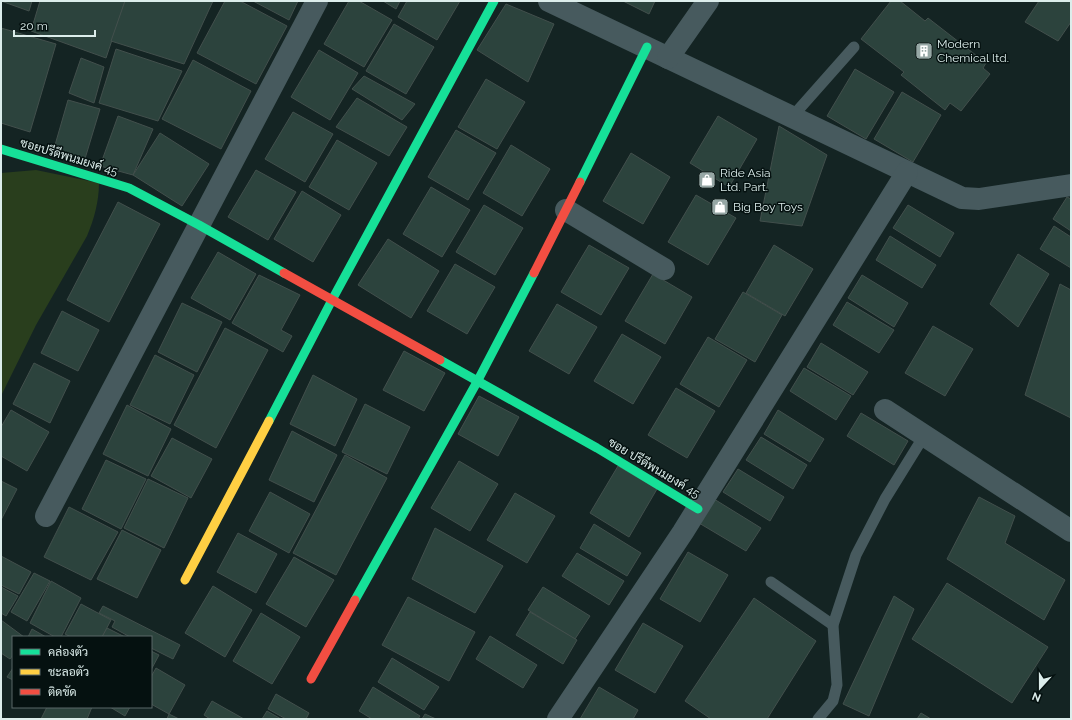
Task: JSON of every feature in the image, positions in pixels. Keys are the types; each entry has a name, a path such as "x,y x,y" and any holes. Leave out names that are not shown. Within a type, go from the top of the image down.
{"street":[{"path":"46,516 317,1"},
{"path":"185,580 332,300 494,1"},
{"path":"549,1 578,7 668,58 962,198 979,199 1071,185"},
{"path":"668,58 708,1"},
{"path":"311,679 478,382 647,47"},
{"name":"ซอยปรีดีพนมยงค์ 45","path":"1,149 129,188 199,225 332,300"},
{"path":"558,719 679,539 907,172"},
{"path":"566,210 664,270"},
{"name":"ซอย ปรีดีพนมยงค์ 45","path":"332,300 598,448 698,509"},
{"path":"885,410 1071,531"}],"lane":[{"path":"792,117 854,47"},
{"path":"818,719 833,701 837,685 834,625 856,555 885,499 924,436"},
{"path":"771,582 834,625"}],"green space":[{"path":"36,170 99,183 98,197 94,217 87,236 36,325 1,396 1,173"}],"building":[{"path":"1,1 32,1 29,11"},
{"path":"40,1 125,1 106,58 31,31"},
{"path":"125,1 213,1 184,64 111,41"},
{"path":"225,1 240,1 287,26 256,84 197,53"},
{"path":"253,1 298,1 289,20"},
{"path":"349,1 359,1 392,20 364,67 324,44"},
{"path":"383,1 400,1 396,9"},
{"path":"407,1 460,1 437,40 398,17"},
{"path":"623,1 655,1 649,14"},
{"name":"Modern Chemical ltd.","path":"891,1 900,1 925,21 928,18 986,63 983,68 990,74 961,111 950,103 945,110 901,75 904,72 861,39"},
{"path":"1039,1 1071,1 1071,22 1058,41 1025,22"},
{"path":"506,4 554,24 528,82 477,50"},
{"path":"394,24 434,47 406,94 366,71"},
{"path":"1,28 56,44 30,132 1,123"},
{"path":"116,49 182,71 158,121 99,103"},
{"path":"319,50 358,73 330,120 291,97"},
{"path":"81,58 104,67 94,103 69,93"},
{"path":"193,60 251,91 221,149 162,119"},
{"path":"855,69 894,92 866,139 827,116"},
{"path":"364,76 415,104 402,120 352,89"},
{"path":"486,79 525,102 497,149 458,127"},
{"path":"902,92 941,115 913,162 874,139"},
{"path":"357,98 407,127 389,156 336,127"},
{"path":"68,100 100,109 84,162 53,152"},
{"path":"293,112 333,134 305,182 265,159"},
{"path":"118,116 153,129 133,175 100,166"},
{"path":"718,116 757,139 729,187 690,163"},
{"path":"779,126 827,155 802,226 760,221"},
{"path":"456,130 496,153 468,200 428,177"},
{"path":"160,133 209,164 182,206 133,175"},
{"path":"337,140 377,163 349,210 309,187"},
{"path":"511,145 550,169 522,216 483,193"},
{"path":"631,153 670,177 643,224 603,201"},
{"path":"256,170 296,192 268,240 228,217"},
{"path":"431,187 470,210 442,257 403,234"},
{"path":"302,191 341,215 313,262 274,239"},
{"path":"696,195 736,218 708,265 668,242"},
{"path":"1067,197 1071,199 1071,231 1053,219"},
{"path":"118,202 160,224 109,322 67,300"},
{"path":"484,205 523,228 495,275 456,252"},
{"path":"908,205 954,233 940,257 893,228"},
{"path":"1054,226 1071,237 1071,268 1040,249"},
{"path":"890,236 936,265 922,288 876,260"},
{"path":"388,239 439,271 411,318 358,285"},
{"path":"589,245 629,268 601,315 561,292"},
{"path":"774,245 813,269 785,316 746,293"},
{"path":"218,252 256,274 230,320 191,298"},
{"path":"1018,254 1049,274 1018,327 990,304"},
{"path":"455,264 495,287 467,334 427,311"},
{"path":"653,274 692,297 665,344 625,321"},
{"path":"259,275 300,295 281,330 292,336 283,352 232,323"},
{"path":"862,275 908,303 894,327 848,298"},
{"path":"1060,284 1071,290 1071,418 1025,395"},
{"path":"743,292 782,315 755,362 715,339"},
{"path":"847,302 894,330 879,353 833,325"},
{"path":"182,303 222,322 197,372 158,352"},
{"path":"557,304 597,327 569,374 529,351"},
{"path":"62,311 99,330 78,371 41,353"},
{"path":"933,326 973,349 945,396 905,373"},
{"path":"225,328 268,350 216,448 174,425"},
{"path":"622,334 661,357 633,404 594,381"},
{"path":"708,337 747,360 719,407 680,384"},
{"path":"821,343 868,372 853,395 807,367"},
{"path":"404,351 445,373 424,411 383,390"},
{"path":"155,355 194,375 170,424 130,405"},
{"path":"34,363 70,381 50,423 13,404"},
{"path":"804,368 851,396 836,420 790,391"},
{"path":"313,375 357,399 335,446 290,424"},
{"path":"676,388 715,411 687,458 648,435"},
{"path":"479,396 519,417 498,456 458,434"},
{"path":"365,404 410,427 387,474 342,452"},
{"path":"127,405 171,429 148,476 103,454"},
{"path":"11,410 49,432 27,471 1,456 1,427"},
{"path":"778,410 824,439 810,462 764,434"},
{"path":"861,413 908,441 894,465 847,436"},
{"path":"292,431 337,455 314,502 269,480"},
{"path":"761,437 807,465 793,489 746,460"},
{"path":"172,438 212,459 191,498 151,476"},
{"path":"345,455 387,478 336,575 293,553"},
{"path":"106,460 146,479 121,529 82,509"},
{"path":"459,461 498,484 470,531 431,508"},
{"path":"618,466 657,489 629,537 590,513"},
{"path":"738,469 784,497 770,521 723,492"},
{"path":"148,479 188,498 164,548 124,528"},
{"path":"1,481 17,489 1,520"},
{"path":"270,492 310,514 289,553 249,531"},
{"path":"515,493 555,516 527,563 487,540"},
{"path":"979,497 1015,516 1005,543 1065,580 1044,620 947,559"},
{"path":"714,499 761,528 746,551 699,523"},
{"path":"69,507 118,532 91,580 44,557"},
{"path":"594,524 641,553 627,576 580,548"},
{"path":"435,528 503,566 475,613 412,579"},
{"path":"122,530 161,550 137,598 97,579"},
{"path":"238,533 277,554 256,593 217,572"},
{"path":"688,552 728,575 700,622 660,599"},
{"path":"577,553 624,581 609,605 562,576"},
{"path":"1,556 31,572 19,594 1,585"},
{"path":"294,557 334,580 306,627 266,604"},
{"path":"34,573 50,581 27,621 11,612"},
{"path":"51,581 81,598 62,636 53,636 30,623"},
{"path":"947,583 1048,647 1012,703 912,639"},
{"path":"213,586 252,610 225,657 185,633"},
{"path":"1,587 18,596 6,616 1,613"},
{"path":"543,587 590,616 575,639 528,610"},
{"path":"894,596 914,609 869,716 843,704"},
{"path":"408,597 475,632 449,681 382,645"},
{"path":"754,598 816,641 767,719 711,719 685,701"},
{"path":"81,604 111,620 103,636 69,636 65,634"},
{"path":"103,606 180,645 173,659 152,648 152,636 128,636 112,627 115,621 99,613"},
{"path":"530,612 577,640 563,664 516,635"},
{"path":"261,613 300,637 272,684 233,661"},
{"path":"1,620 23,636 12,636 12,656 10,659 1,653"},
{"path":"643,623 683,646 655,693 615,670"},
{"path":"107,628 123,636 103,636"},
{"path":"32,629 44,636 28,636"},
{"path":"490,636 537,665 523,688 476,659"},
{"path":"152,652 159,655 152,668"},
{"path":"392,658 439,687 424,710 378,682"},
{"path":"156,668 185,685 169,714 152,705 152,675"},
{"path":"12,670 12,680 7,677"},
{"path":"373,687 420,716 418,719 372,719 359,711"},
{"path":"599,687 638,710 633,719 580,719"},
{"path":"276,694 309,713 306,719 286,719 268,709"},
{"path":"212,701 244,719 210,719 204,715"},
{"path":"46,708 92,708 87,719 41,719"},
{"path":"112,708 129,708 125,716"},
{"path":"267,711 281,719 262,719"},
{"path":"921,713 931,719 917,719"},
{"path":"169,714 179,719 167,719"},
{"path":"425,714 436,719 422,719"}],"traffic: fast":[{"path":"269,421 332,300 494,1"},
{"path":"580,182 647,47"},
{"path":"1,149 129,188 199,225 284,273"},
{"path":"355,600 477,382 534,273"},
{"path":"440,360 597,448 698,509"}],"traffic: slow":[{"path":"185,580 269,421"}],"traffic: jam":[{"path":"534,273 580,182"},
{"path":"284,273 440,360"},
{"path":"311,679 355,600"}],"place":[{"name":"Modern Chemical ltd.","path":"924,51"},
{"name":"Ride Asia Ltd. Part.","path":"707,180"},
{"name":"Big Boy Toys","path":"720,207"}]}
